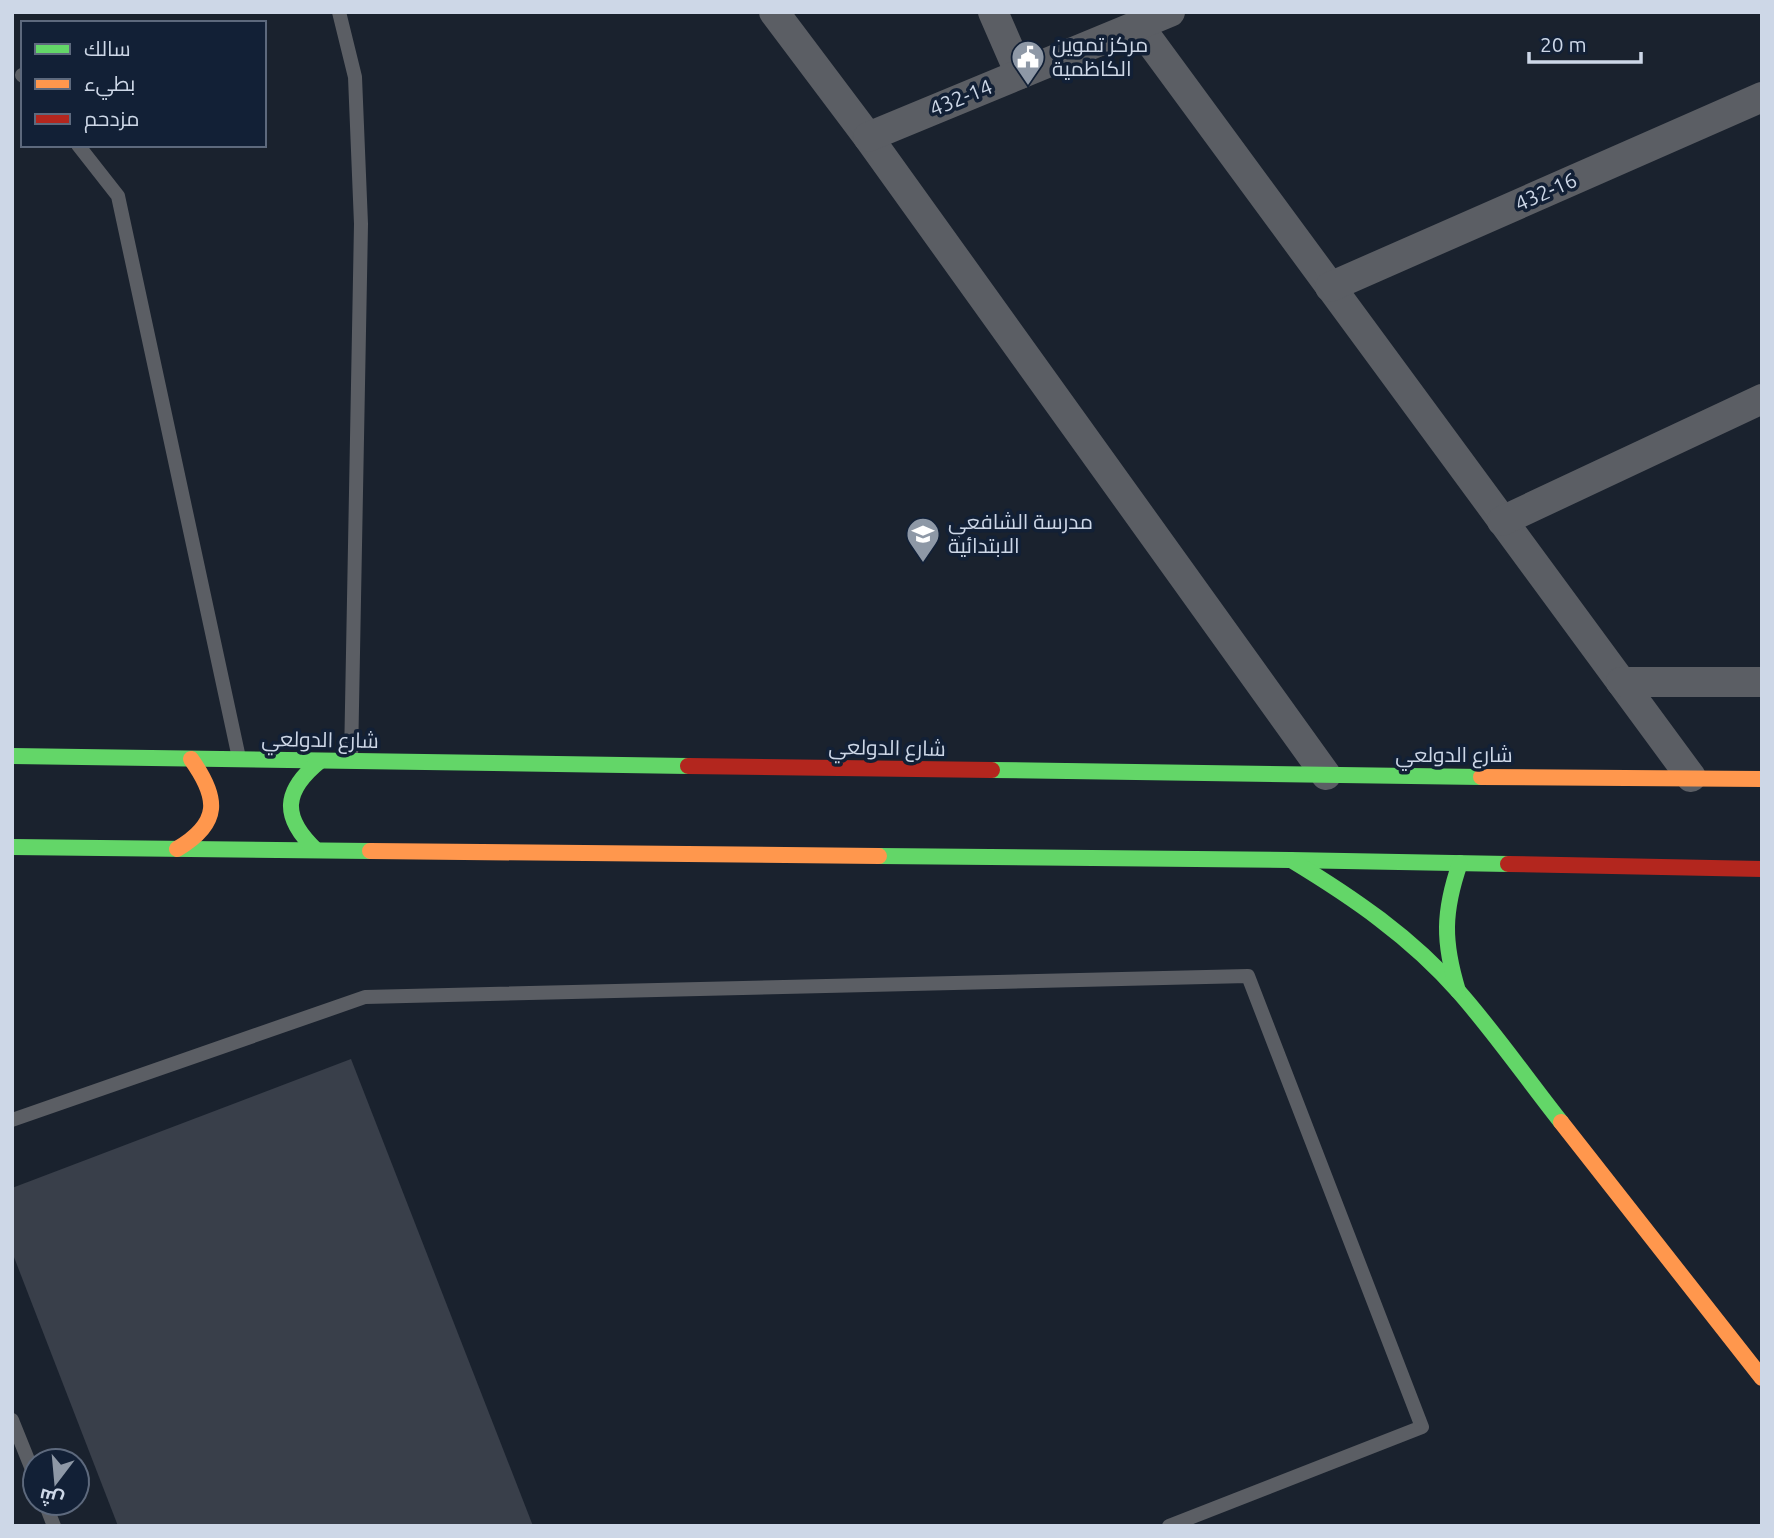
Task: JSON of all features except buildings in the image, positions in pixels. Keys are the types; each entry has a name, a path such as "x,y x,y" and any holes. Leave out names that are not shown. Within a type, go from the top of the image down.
{"main road":[{"name":"شارع الدولعي","path":"12,756 1762,779"},
{"path":"177,849 198,835 211,813 211,793 201,771 191,758"},
{"path":"316,850 304,840 292,819 291,799 296,783 320,761"},
{"path":"12,847 1290,860 1762,869"},
{"path":"1290,860 1336,887 1380,918 1458,991 1762,1378"},
{"path":"1458,991 1450,966 1446,913 1450,887 1460,863"}],"street":[{"path":"774,12 868,136 1326,775"},
{"path":"993,12 1020,74"},
{"name":"432-14","path":"868,136 1170,12"},
{"path":"1138,25 1691,777"},
{"name":"432-16","path":"1330,286 1762,97"},
{"path":"1502,521 1762,399"},
{"path":"1621,682 1762,682"}],"lane":[{"path":"339,12 355,77 361,224 351,761"},
{"path":"80,147 118,196 239,760"},
{"path":"12,1120 365,996 1248,976 1422,1427 1169,1526"},
{"path":"12,1420 23,1447"}],"traffic: fast":[{"path":"12,756 688,766"},
{"path":"316,850 297,826 291,804 299,783 320,761"},
{"path":"992,770 1481,777"},
{"path":"12,847 370,851"},
{"path":"879,856 1508,864"},
{"path":"1291,860 1380,919 1441,972 1561,1122"},
{"path":"1458,991 1450,957 1447,927 1450,897 1460,863"}],"traffic: slow":[{"path":"177,849 202,829 211,809 207,786 191,759"},
{"path":"1481,777 1762,779"},
{"path":"370,851 879,856"},
{"path":"1561,1122 1762,1378"}],"traffic: jam":[{"path":"688,766 992,770"},
{"path":"1508,864 1762,869"}],"place":[{"name":"مركز تموين الكاظمية","path":"1028,87"},
{"name":"مدرسة الشافعي الابتدائية","path":"923,564"}]}
